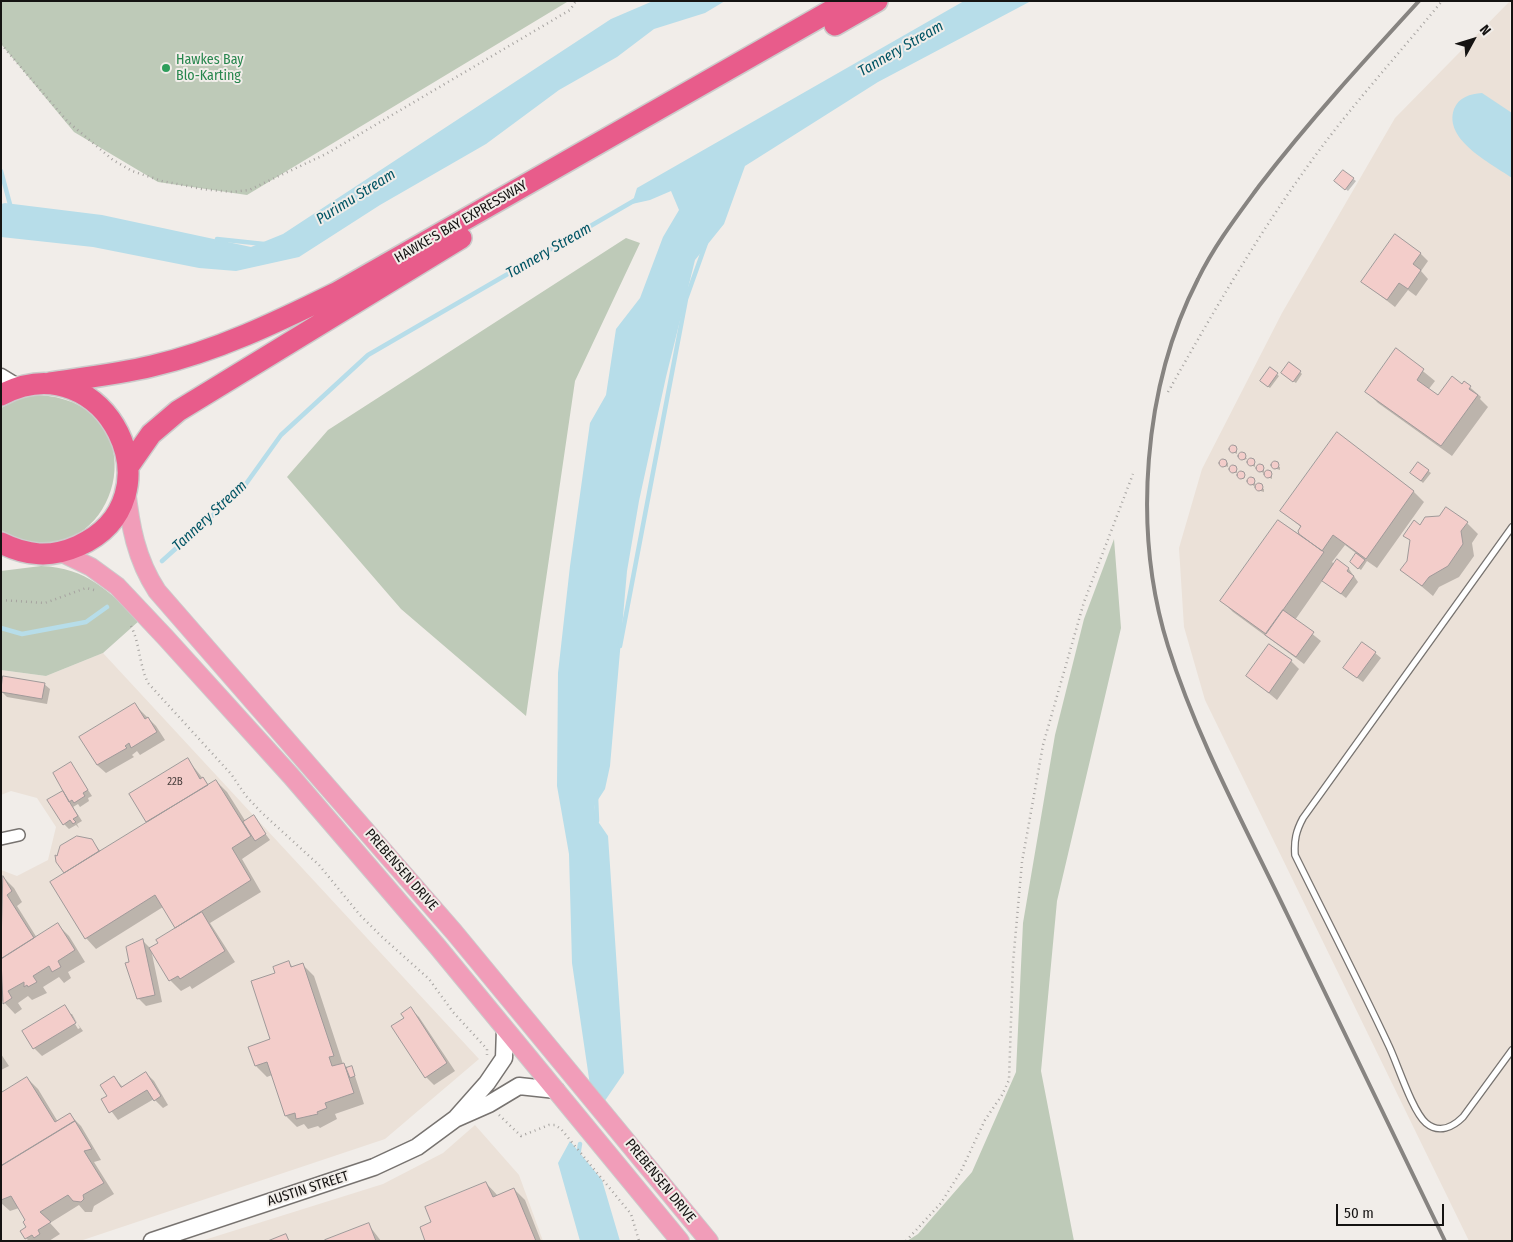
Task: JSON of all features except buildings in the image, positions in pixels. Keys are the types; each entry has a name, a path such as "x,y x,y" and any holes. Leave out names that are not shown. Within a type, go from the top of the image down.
{"highway":[{"name":"HAWKE'S BAY EXPRESSWAY","path":"7,387 50,383 152,366 192,355 267,327 336,293 848,1"},
{"name":"HAWKE'S BAY EXPRESSWAY","path":"127,477 151,434 178,411 214,388 517,205 877,1"},
{"path":"1,560 62,552 85,543 100,533 118,510 127,477 124,441 105,410 81,393 50,383"},
{"path":"1,543 14,550 37,555"}],"main road":[{"name":"PREBENSEN DRIVE","path":"127,477 132,534 147,576 157,591 454,932 709,1241"},
{"name":"PREBENSEN DRIVE","path":"62,552 102,574 160,631 291,776 505,1029 680,1241"},
{"name":"AUSTIN STREET","path":"455,1120 488,1083 504,1058 505,1029"},
{"name":"AUSTIN STREET","path":"152,1241 374,1167 417,1147 455,1120 489,1104 518,1086 556,1090"}],"street":[{"path":"1,839 19,835"}],"lane":[{"path":"1512,527 1303,818 1296,832 1294,842 1295,855 1426,1123 1436,1128 1445,1129 1456,1124 1512,1050"}],"path":[{"path":"1,44 66,122 113,160 132,170 162,181 202,189 232,192 249,190 326,154 570,10 576,1"},
{"path":"1168,392 1202,331 1268,224 1324,144 1442,1"},
{"path":"906,1241 940,1203 961,1171 985,1120 1002,1096 1009,1080 1012,972 1022,862 1043,746 1084,602 1133,474"},
{"path":"1,600 45,603 86,588 97,591"},
{"path":"129,621 136,636 140,665 148,683 231,774 246,796 262,813 319,865 360,915 381,936 430,980 453,1012 488,1049 487,1064"},
{"path":"489,1104 521,1136 555,1125 567,1135 631,1214 639,1241"}],"shaded area":[{"path":"1510,1 1512,1241 1469,1241 1205,700 1184,627 1179,548 1202,469 1282,313 1395,118"},
{"path":"103,653 479,1059 385,1139 80,1241 1,1241 1,870 17,876 48,860 56,827 37,798 11,791 1,795 1,670 46,676"},
{"path":"475,1125 519,1175 543,1241 201,1241 383,1184 443,1153"}],"green space":[{"path":"1,1 567,2 247,195 158,182 74,132 1,44"},
{"path":"626,238 640,243 575,381 526,716 401,609 287,477 328,430"},
{"path":"36,395 78,405 104,427 114,457 111,488 97,517 73,537 40,543 1,530 1,408 19,399"},
{"path":"1114,539 1121,628 1057,901 1041,1071 1074,1241 907,1241 918,1234 972,1172 1016,1072 1023,923 1055,735 1084,619"},
{"path":"41,566 72,571 84,576 107,591 140,620 103,653 46,676 1,670 1,571"}],"water":[{"path":"653,1 725,1 705,13 654,29 617,57 559,90 486,144 380,205 299,257 236,271 199,268 93,247 1,237 1,204 5,203 102,215 251,247 283,234 611,19"},
{"path":"964,1 1031,1 878,82 745,166 724,224 695,260 666,377 639,501 627,571 610,766 605,789 594,806 597,820 608,836 624,1073 602,1105 591,1092 572,963 569,854 557,786 558,673 570,566 590,423 606,395 616,329 640,298 663,237 679,210 671,191 650,200 632,204 637,188"},
{"path":"1482,93 1512,113 1512,178 1471,150 1455,131 1452,120 1456,105 1465,97"},
{"path":"570,1141 602,1180 620,1241 580,1241 558,1163"}],"waterway":[{"path":"1,171 11,208"},
{"name":"Tannery Stream","path":"162,561 243,488 281,435 368,355 637,199"},
{"name":"Purimu Stream","path":"217,239 264,244"},
{"path":"620,646 686,299 706,243"},
{"name":"Tannery Stream","path":"1,628 22,634 86,622 107,607"},
{"path":"596,797 597,821"},
{"path":"578,1156 580,1144"}],"railway":[{"path":"1419,1 1297,138 1234,220 1204,267 1179,321 1165,365 1155,412 1149,460 1147,508 1150,555 1157,602 1168,646 1193,715 1223,782 1445,1241"}],"place":[{"name":"Hawkes Bay Blo-Karting","path":"166,68"}]}
